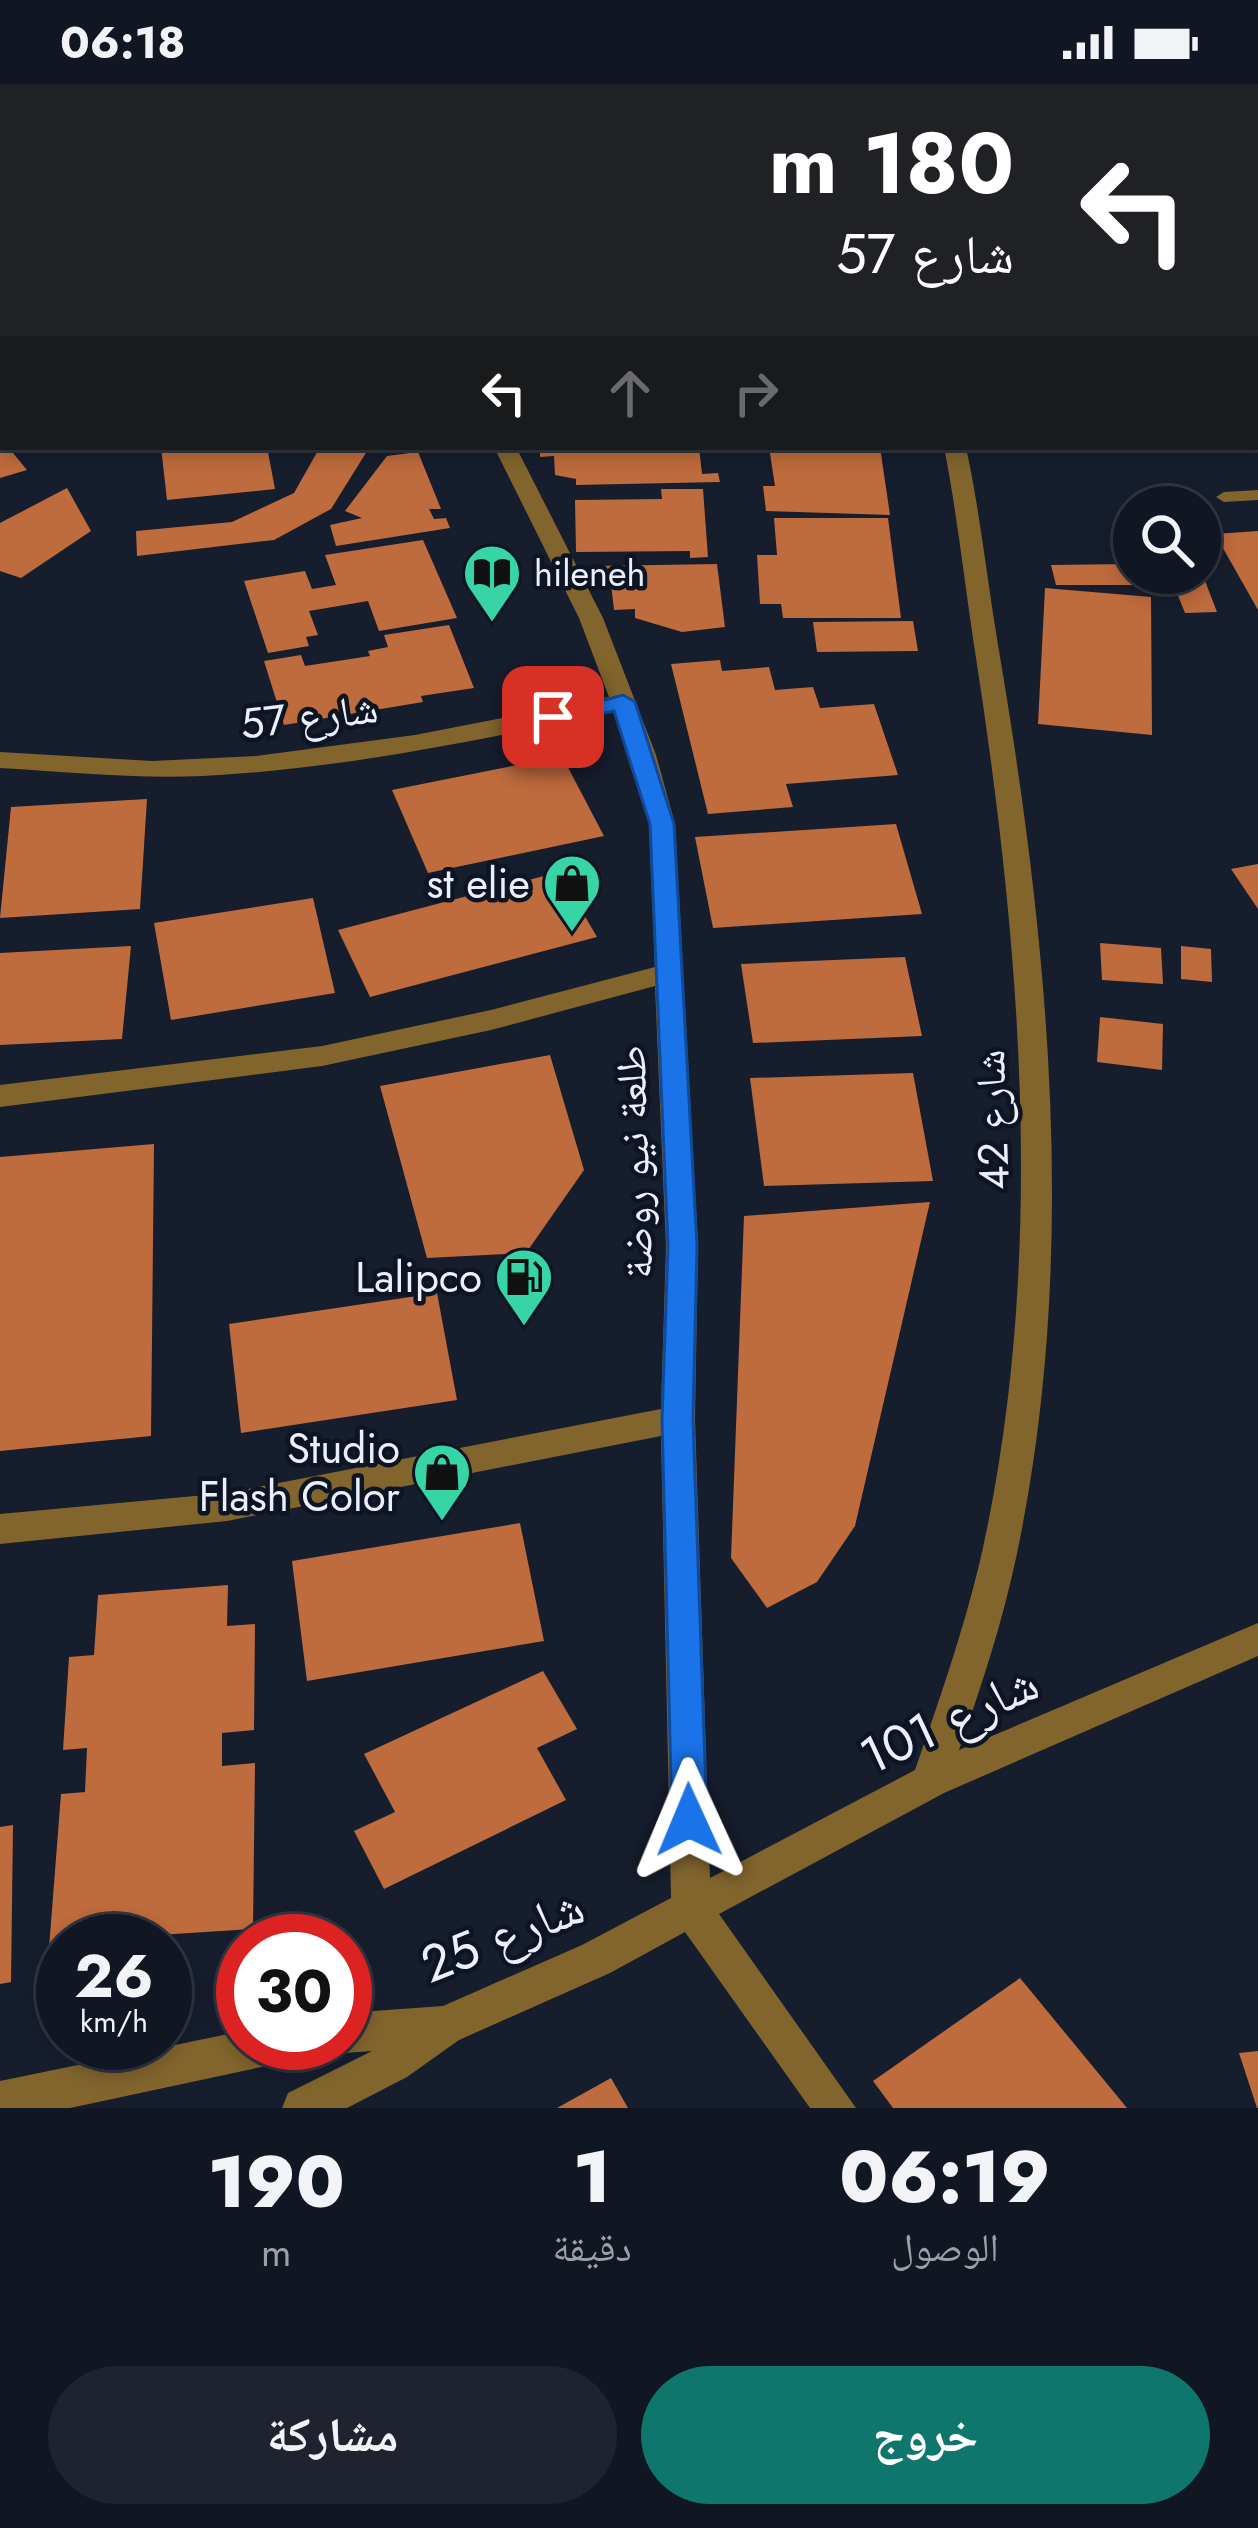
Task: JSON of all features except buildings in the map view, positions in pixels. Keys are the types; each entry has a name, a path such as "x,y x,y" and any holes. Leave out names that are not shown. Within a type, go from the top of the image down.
{"street":[{"name":"طلعة نيو روضة","path":"507,450 591,618 662,824 682,1246 678,1419 692,1908"},
{"name":"شارع 42","path":"930,1781 972,1655 1004,1532 1027,1367 1038,1212 1016,823 956,450"},
{"name":"شارع 57","path":"0,760 200,768 270,762 424,740 623,702"},
{"path":"0,1096 322,1056 491,1020 669,973"},
{"path":"0,1529 227,1507 678,1419"},
{"name":"شارع 101","path":"692,1908 930,1781 1258,1639"},
{"path":"692,1908 835,2108"},
{"name":"شارع 25","path":"372,2031 444,2026 596,1959 692,1908"},
{"path":"303,2108 392,2062 444,2026"},
{"path":"0,2102 216,2056"}],"lane":[{"path":"1224,496 1258,496"}],"place":[{"name":"hileneh","path":"492,624"},
{"name":"st elie","path":"572,934"},
{"name":"Lalipco","path":"524,1328"},
{"name":"Studio Flash Color","path":"442,1523"}],"route":[{"path":"553,717 623,702 662,824 670,899 682,1246 678,1419 689,1820"}]}
